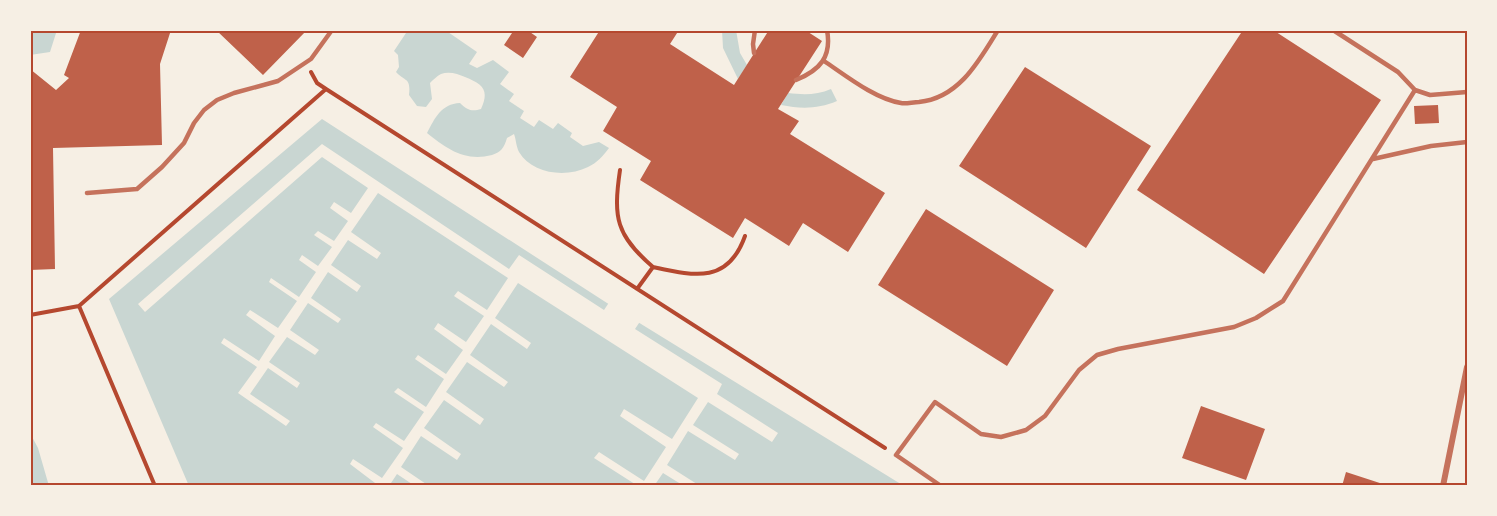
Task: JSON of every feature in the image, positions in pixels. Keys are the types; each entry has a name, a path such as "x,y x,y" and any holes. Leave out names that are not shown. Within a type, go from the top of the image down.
{"street":[{"path":"1443,486 1467,368"}],"lane":[{"path":"87,193 111,193 137,189 184,143 194,123 217,100 252,87 278,81 311,59 332,30"},
{"path":"754,53 755,30"},
{"path":"796,80 812,74 824,61 828,46 827,30"},
{"path":"824,61 884,97 902,104 927,101 952,90 974,69 998,30"},
{"path":"1333,30 1398,72 1415,90 1430,95 1467,92"},
{"path":"941,486 896,455 935,402 981,434 1001,437 1026,430 1045,416 1079,370 1097,355 1233,327 1256,318 1283,301 1415,90"},
{"path":"1373,159 1431,146 1467,142"}],"path":[{"path":"311,59 311,73 317,83 326,90 896,455"},
{"path":"30,315 79,306 326,90"},
{"path":"620,170 616,198 623,236 633,251 652,267 694,274 715,272 729,264 740,251 745,236"},
{"path":"637,289 652,267"},
{"path":"79,306 155,486"}],"shaded area":[{"path":"30,30 57,30 50,52 30,55"},
{"path":"408,30 422,32 424,30 445,30 477,52 469,64 477,68 493,60 509,72 500,84 514,94 509,101 524,111 520,118 534,127 539,120 553,129 558,123 572,133 570,137 583,146 599,142 609,148 600,159 591,165 579,170 560,173 532,165 519,152 514,134 507,138 500,151 492,155 473,157 449,149 427,133 433,122 443,109 453,104 460,103 472,110 481,109 485,97 483,88 456,74 444,73 430,83 432,99 426,107 417,106 409,95 407,80 396,72 399,67 398,55 394,51"},
{"path":"722,30 736,30 740,53 747,65 738,79 723,48"},
{"path":"831,89 837,101 830,104 809,107 781,105 788,93 810,94"},
{"path":"322,119 607,303 904,486 189,486 109,299"},
{"path":"30,433 38,448 49,486 30,486"}],"pier":[{"path":"322,144 509,269 519,255 604,310 610,301 641,320 635,329 722,384 717,394 778,433 772,442 708,402 693,425 739,454 735,460 688,431 667,465 700,486 684,486 663,473 654,486 638,486 594,458 599,452 644,481 666,447 620,416 624,409 672,439 698,398 518,283 495,318 531,343 527,349 491,324 470,355 508,382 504,387 467,362 446,392 484,419 480,425 444,400 424,428 461,454 457,460 421,436 401,467 429,486 415,486 397,474 389,486 379,486 350,464 353,459 382,478 403,448 373,427 376,423 404,441 424,412 394,392 398,388 426,407 444,379 415,359 418,355 446,374 463,350 434,329 438,323 466,342 484,316 454,296 458,291 487,310 508,278 378,193 351,232 381,253 377,259 348,240 331,265 361,286 357,292 328,272 311,298 341,319 338,323 308,303 290,330 319,350 315,355 287,337 269,362 300,383 297,388 268,368 250,394 290,421 286,426 238,393 257,367 221,343 224,338 259,361 275,336 246,315 250,310 278,328 297,301 269,282 271,278 299,297 316,272 299,260 302,255 318,266 332,247 314,235 318,231 334,241 348,221 330,208 334,202 351,213 368,188 322,157 145,312 138,304"}],"building":[{"path":"81,30 171,30 160,64 162,145 53,148 55,269 30,270 30,69 56,90 69,78 64,75"},
{"path":"216,30 307,30 263,75"},
{"path":"514,30 527,30 537,37 523,58 504,45"},
{"path":"600,30 679,30 670,44 734,85 769,30 805,30 822,41 778,109 799,121 790,134 885,193 848,252 803,223 789,246 745,218 733,238 640,180 651,161 603,131 617,107 570,77"},
{"path":"1243,30 1273,30 1381,100 1264,274 1137,190"},
{"path":"1025,67 1151,146 1086,248 959,166"},
{"path":"1438,105 1439,123 1415,124 1414,106"},
{"path":"926,209 1054,290 1007,366 878,285"},
{"path":"1201,406 1265,429 1246,480 1182,458"},
{"path":"1346,472 1389,486 1342,486"}]}
